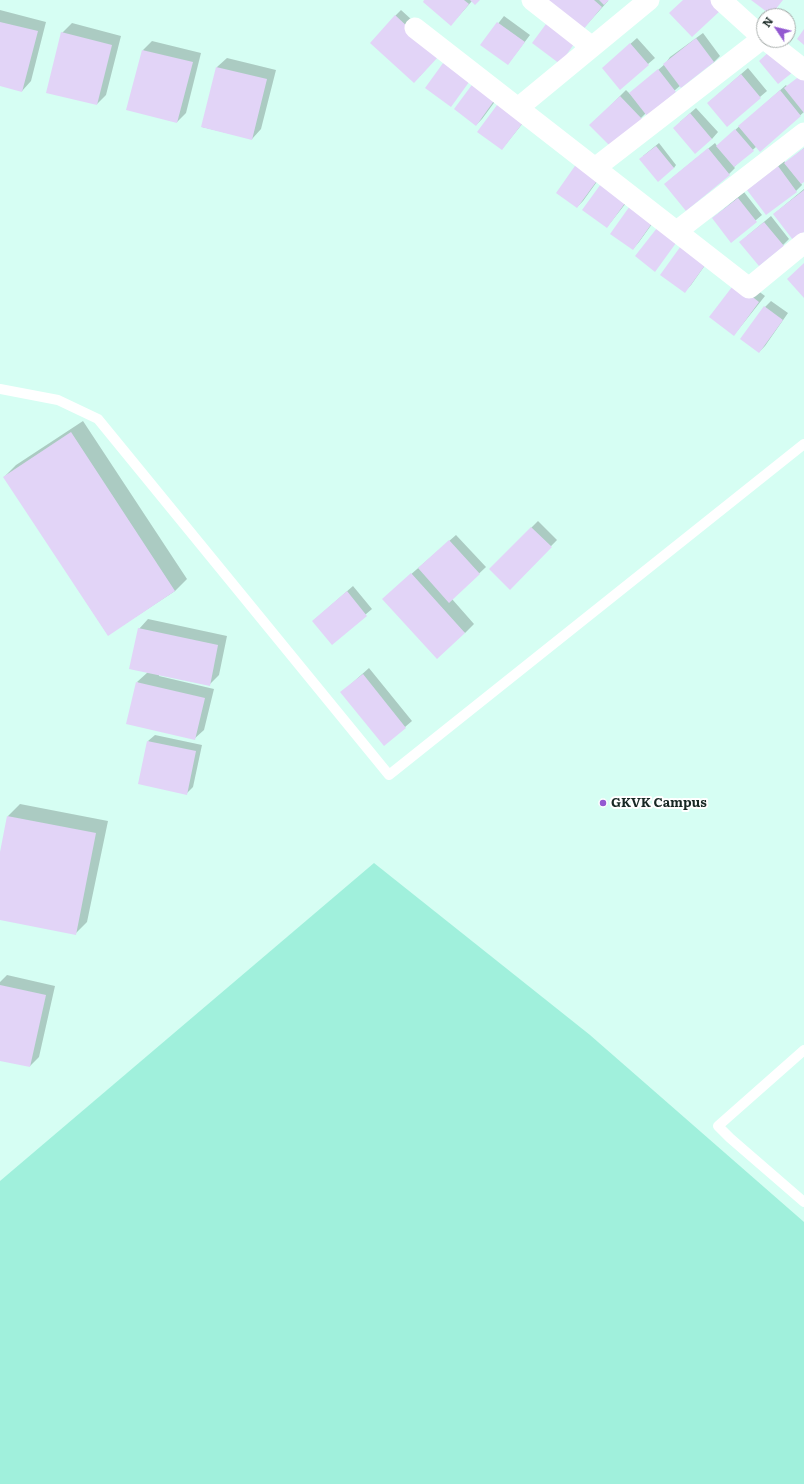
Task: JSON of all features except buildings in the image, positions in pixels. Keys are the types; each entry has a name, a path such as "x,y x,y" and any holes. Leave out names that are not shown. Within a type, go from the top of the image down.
{"street":[{"path":"532,0 592,47"},
{"path":"518,108 649,0"},
{"path":"721,0 756,32"},
{"path":"415,28 749,288 804,243"},
{"path":"595,168 756,45"},
{"path":"776,48 804,70"},
{"path":"677,231 804,133"}],"lane":[{"path":"0,389 58,400 98,419 389,775 804,444"},
{"path":"804,1050 718,1126 804,1202"}],"green space":[{"name":"GKVK Campus","path":"374,863 590,1035 804,1222 804,1484 0,1484 0,1181"}],"place":[{"name":"GKVK Campus","path":"603,803"}]}
